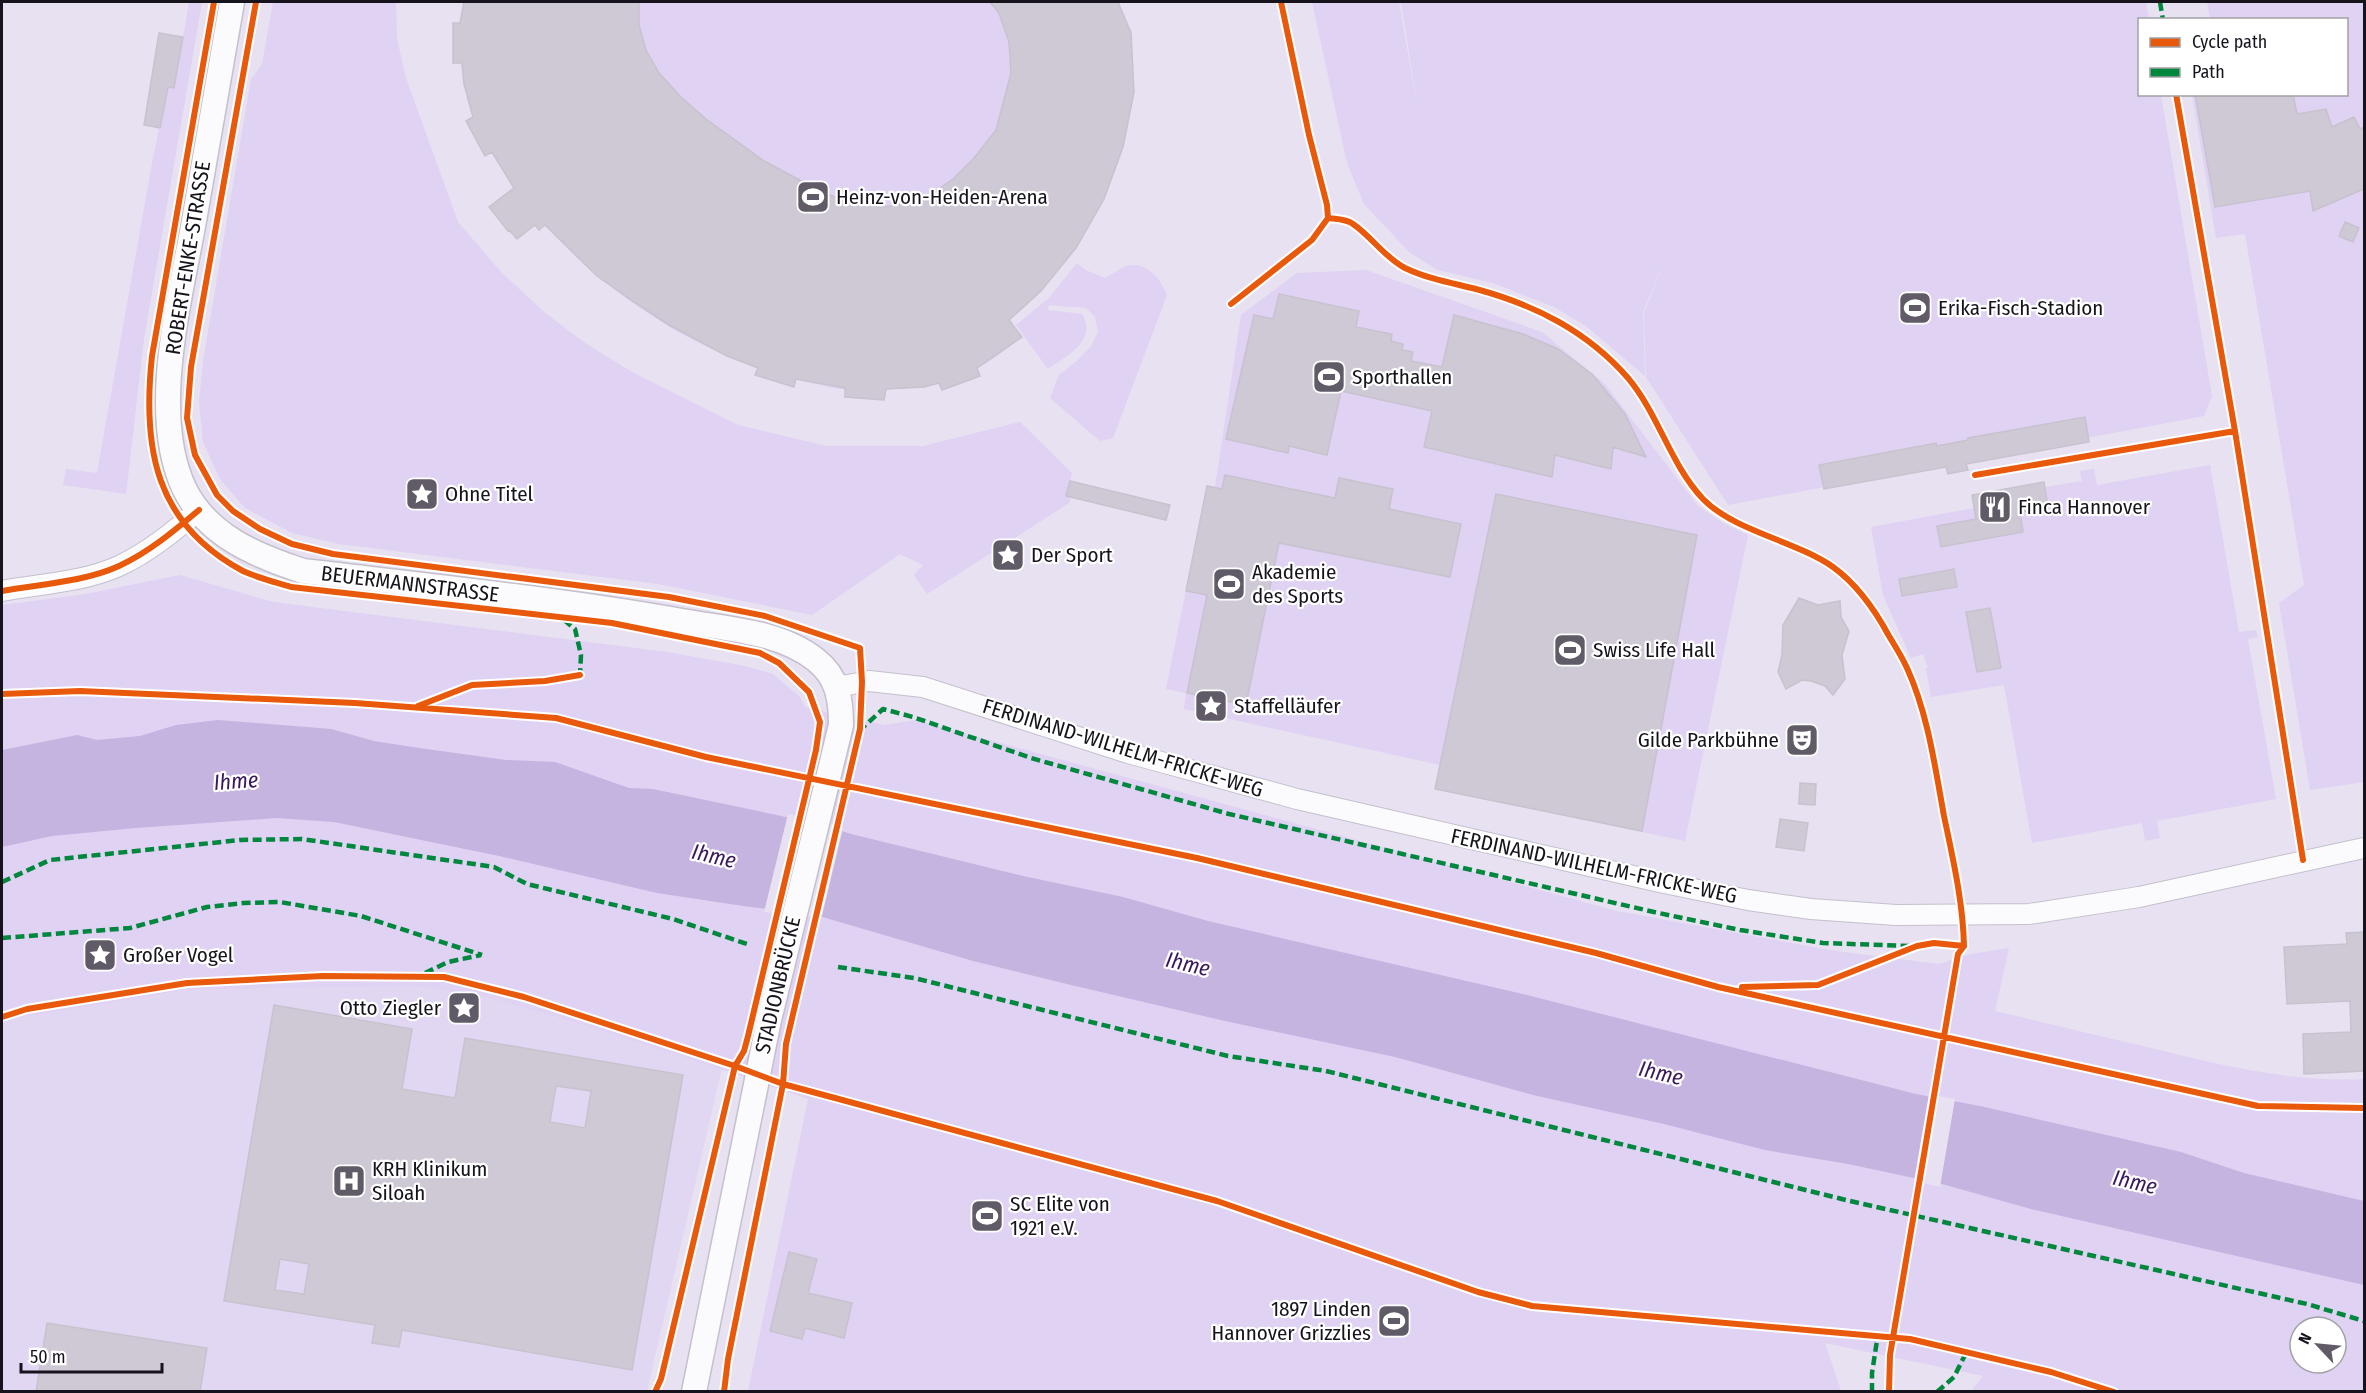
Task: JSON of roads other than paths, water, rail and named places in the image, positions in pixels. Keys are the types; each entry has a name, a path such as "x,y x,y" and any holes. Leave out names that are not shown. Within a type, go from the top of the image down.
{"street":[{"name":"ROBERT-ENKE-STRASSE","path":"199,510 185,491 176,469 168,413 169,379 173,344 232,2"},
{"path":"2,591 91,576 117,567 141,555 199,510"},
{"name":"BEUERMANNSTRASSE","path":"199,510 212,525 235,544 263,558 303,571 609,608 753,633 784,642 818,661 837,687"},
{"name":"FERDINAND-WILHELM-FRICKE-WEG","path":"837,687 868,681 923,687 1128,753 1297,799 1664,884 1811,909 1896,915 2029,914 2139,897 2364,848"},
{"name":"STADIONBRÜCKE","path":"694,1392 769,1020 841,725 841,700 837,687"}],"water":[{"name":"Ihme","path":"218,720 331,729 374,741 419,748 506,760 555,762 629,788 653,789 824,825 851,834 1023,876 1123,897 1208,921 1531,996 1916,1094 1980,1106 2181,1152 2244,1173 2364,1201 2364,1285 2031,1209 1942,1184 1848,1164 1765,1150 1664,1124 1533,1095 1395,1057 1071,985 973,961 812,914 657,893 499,856 334,822 277,818 136,828 52,836 2,847 2,750 77,735 97,740 140,736 176,725"}],"place":[{"name":"Heinz-von-Heiden-Arena","path":"813,197"},
{"name":"Erika-Fisch-Stadion","path":"1915,308"},
{"name":"Sporthallen","path":"1329,377"},
{"name":"Ohne Titel","path":"422,494"},
{"name":"Finca Hannover","path":"1995,507"},
{"name":"Der Sport","path":"1008,555"},
{"name":"Akademie des Sports","path":"1229,584"},
{"name":"Swiss Life Hall","path":"1570,650"},
{"name":"Staffelläufer","path":"1211,706"},
{"name":"Gilde Parkbühne","path":"1802,740"},
{"name":"Großer Vogel","path":"100,955"},
{"name":"Otto Ziegler","path":"464,1008"},
{"name":"KRH Klinikum Siloah","path":"349,1181"},
{"name":"SC Elite von 1921 e.V.","path":"987,1216"},
{"name":"1897 Linden Hannover Grizzlies","path":"1394,1321"}]}
